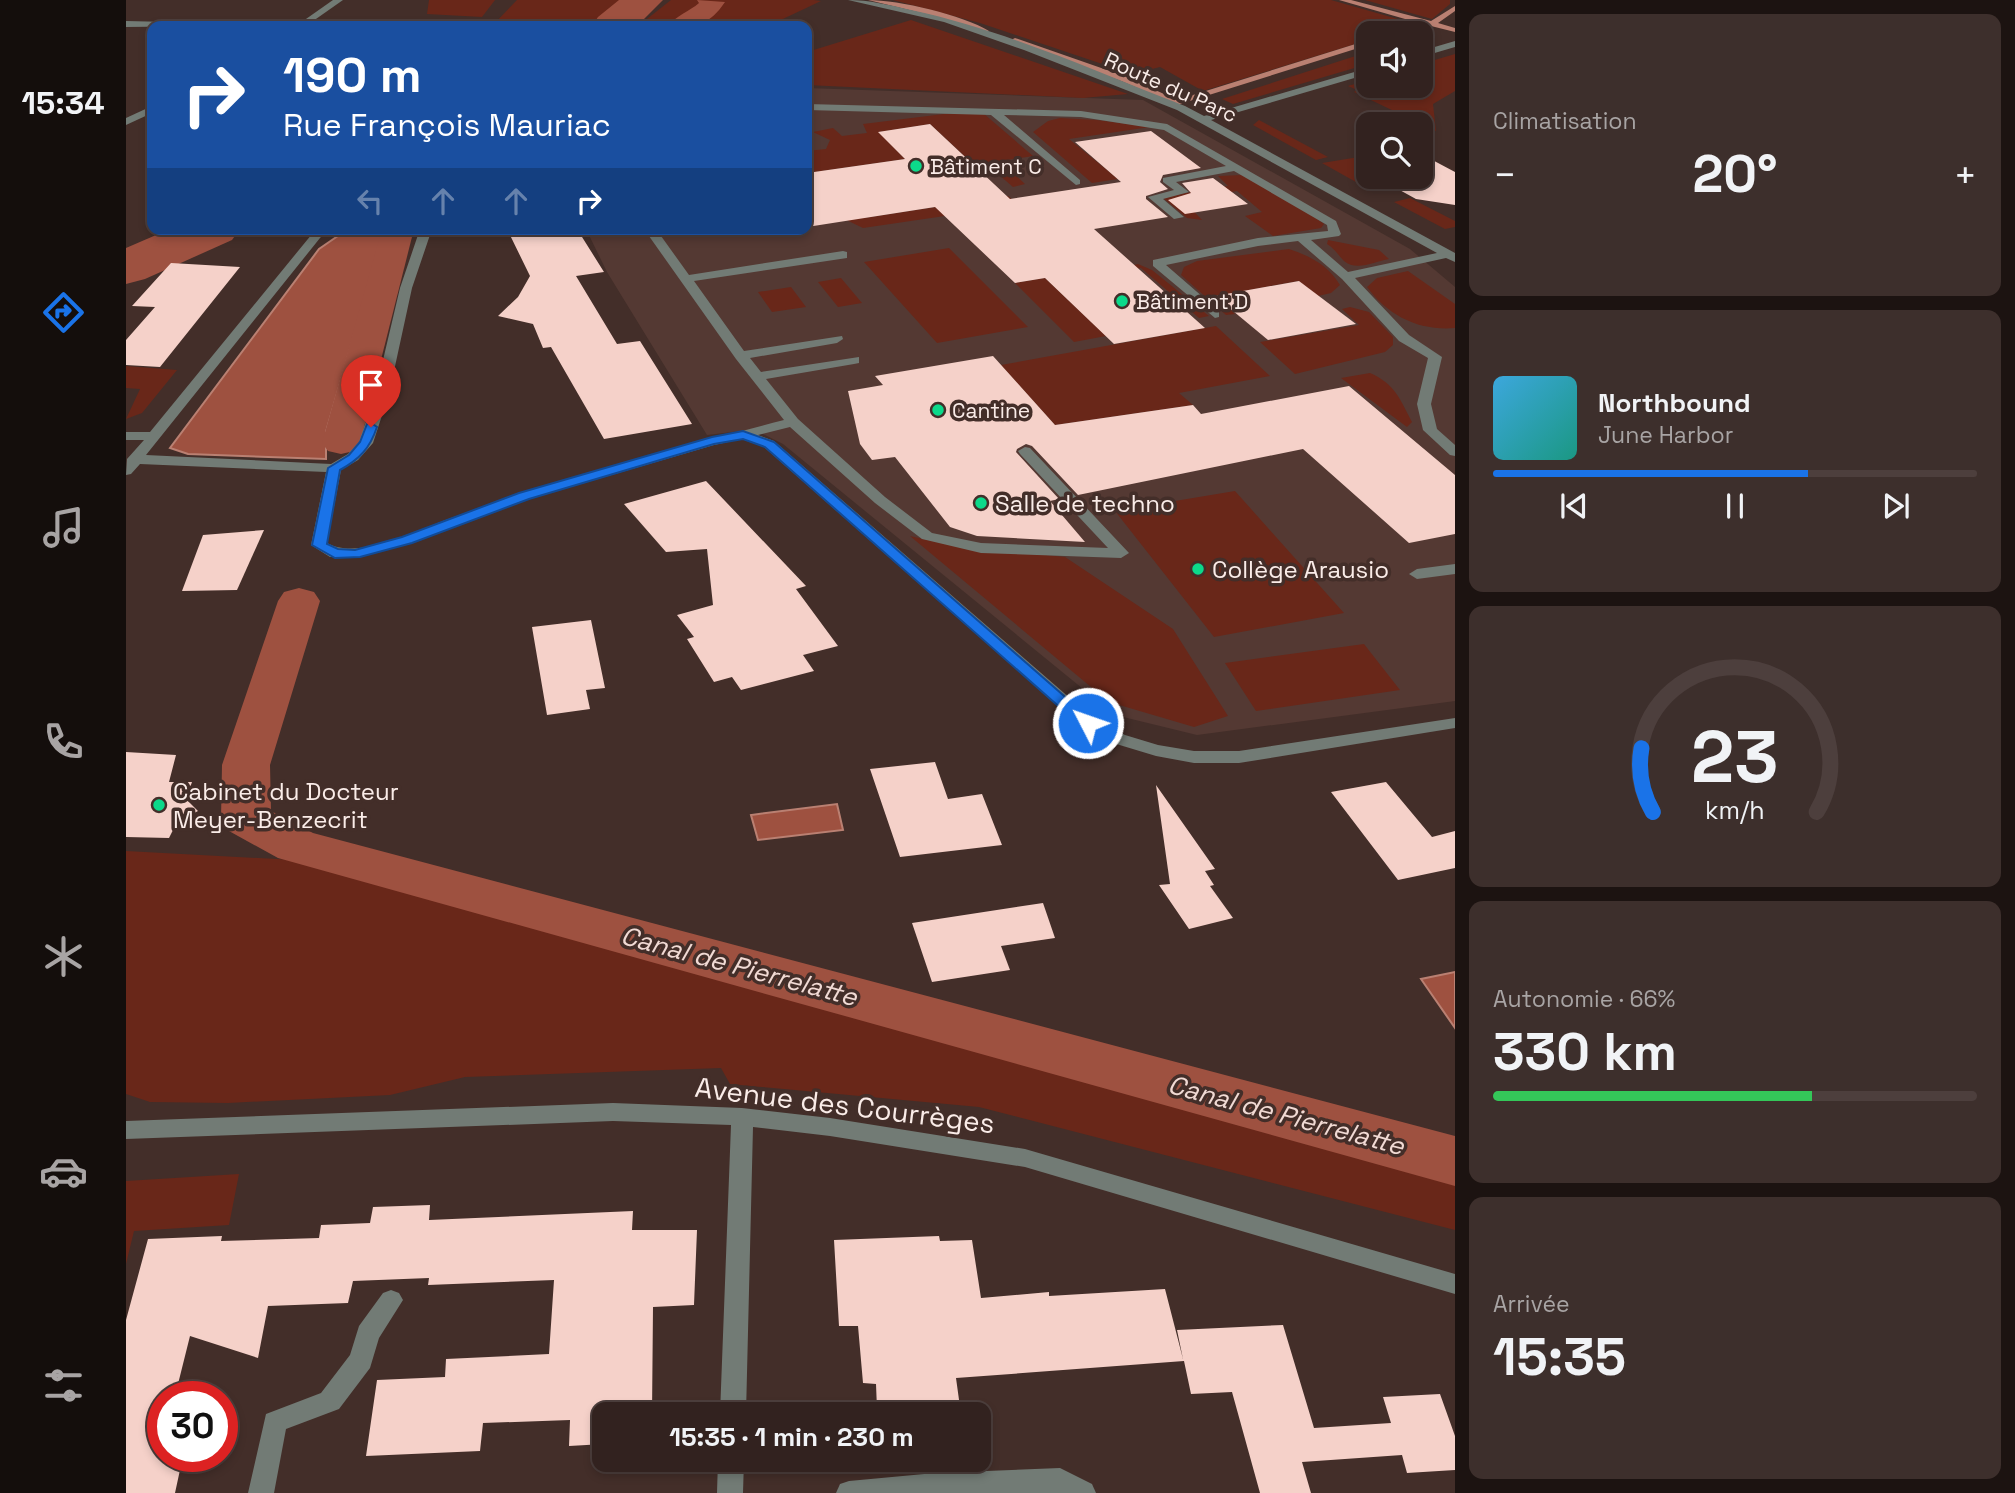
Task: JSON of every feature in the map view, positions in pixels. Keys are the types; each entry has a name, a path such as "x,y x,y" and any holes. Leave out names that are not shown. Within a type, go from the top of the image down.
{"street":[{"path":"308,21 339,0"},
{"name":"Route du Parc","path":"852,0 917,12 958,24 1116,82 1205,119 1451,256"},
{"path":"126,24 147,24"},
{"path":"1433,50 1455,44"},
{"path":"1205,119 1356,75"},
{"path":"812,107 1081,114 1167,127 1332,223 1335,234 1258,243 1157,262 1215,314"},
{"path":"993,111 1076,182"},
{"path":"126,122 147,112"},
{"path":"1178,217 1154,197 1183,192 1167,180 1236,167"},
{"path":"130,465 334,468 353,457 366,443 383,394 406,288 424,235"},
{"path":"654,235 741,356 793,422 880,500 928,536 981,548 1121,553 1025,451"},
{"path":"130,465 316,236"},
{"path":"1300,237 1346,276 1404,338 1435,358 1424,404 1430,429 1455,452"},
{"path":"685,279 843,255"},
{"path":"1346,276 1451,256"},
{"path":"741,356 837,340"},
{"path":"757,377 854,360"},
{"path":"334,468 319,545 335,554 355,554 407,540 576,479 712,441 793,422"},
{"path":"743,435 769,444 1088,723 1119,739 1194,757 1239,757 1455,723"},
{"path":"126,436 153,436"},
{"path":"1418,574 1455,569"},
{"name":"Avenue des Courrèges","path":"126,1130 613,1112 742,1117 830,1127 1026,1158 1455,1284"},
{"path":"733,1402 742,1117"},
{"path":"261,1493 275,1422 330,1401 362,1360 368,1334 391,1300"},
{"path":"730,1493 731,1472"},
{"path":"849,1493 935,1485 1060,1480 1083,1493"}],"shaded area":[{"path":"429,0 495,0 482,17 427,14"},
{"path":"517,0 636,0 610,21 497,21"},
{"path":"671,0 821,1 779,21 644,21"},
{"path":"893,0 1331,0 1405,21 1356,21 1356,44 1203,91 1160,67 1132,74 980,23"},
{"path":"1365,0 1450,0 1450,4 1432,19"},
{"path":"911,20 1128,94 1083,98 812,85 812,50"},
{"path":"1455,54 1455,91 1433,104 1436,131 1433,130 1433,112 1396,112 1367,98 1433,98 1433,60"},
{"path":"1356,56 1356,68 1233,104 1222,99"},
{"path":"812,88 1143,100 1410,249 1455,287 1455,701 1197,735 1115,715 783,444 761,433 741,431 707,435 607,272 589,235 812,235"},
{"path":"983,113 1033,156 1001,161 1025,184 1013,187 998,174 985,175 930,124 879,132 905,159 812,172 812,150 826,149 830,140 813,132 833,128 842,136 867,133 863,124 944,114"},
{"path":"1060,118 1150,127 1069,139 1118,179 1092,183 1033,132 1048,121"},
{"path":"1259,120 1328,157 1316,160 1253,125"},
{"path":"1356,157 1356,182 1322,163"},
{"path":"1243,175 1324,224 1321,228 1273,236 1245,216 1262,212 1237,191 1183,200 1202,220 1187,218 1162,197 1228,186 1218,176"},
{"path":"1008,196 1019,205 863,228 838,216 853,206 864,218"},
{"path":"1410,198 1455,221 1455,227 1445,229 1394,202"},
{"path":"339,235 389,235 367,290 326,432 326,459 188,454 170,448 319,249"},
{"path":"1328,240 1379,250 1389,259 1355,266 1344,261 1327,244"},
{"path":"949,248 1028,327 937,343 864,262"},
{"path":"1289,249 1318,262 1340,285 1331,293 1318,296 1298,281 1216,296 1235,314 1226,315 1181,275 1184,267 1197,261"},
{"path":"1138,264 1152,270 1209,316 1199,318 1141,268 1129,270 1126,267"},
{"path":"1408,271 1455,304 1455,328 1429,327 1405,320 1385,306 1367,287 1377,278"},
{"path":"841,278 862,303 838,307 818,282"},
{"path":"1045,278 1106,336 1074,342 1015,283"},
{"path":"791,287 806,307 772,312 758,292"},
{"path":"1350,307 1369,312 1393,337 1393,345 1385,352 1295,374 1260,342 1359,325 1342,309"},
{"path":"1216,326 1270,376 1179,393 1193,405 1055,425 1001,365"},
{"path":"126,366 177,370 142,413 126,419 140,389 126,388"},
{"path":"1370,373 1396,393 1412,422 1407,427 1341,378"},
{"path":"1235,491 1344,613 1214,637 1115,511"},
{"path":"910,536 950,545 1065,557 1173,629 1228,716 1194,727 1109,702"},
{"path":"1364,644 1400,690 1256,711 1225,663"},
{"path":"837,804 843,830 758,840 751,815"},
{"path":"126,851 296,860 1337,1135 1455,1169 1455,1230 979,1107 730,1084 721,1068 465,1077 390,1095 228,1103 150,1102 126,1094"},
{"path":"1455,972 1455,1028 1421,979"},
{"path":"239,1174 229,1225 134,1231 126,1264 126,1181"}],"building":[{"path":"930,124 1010,199 1121,182 1075,142 1151,131 1201,168 1163,175 1160,182 1168,189 1146,196 1146,199 1168,217 1094,229 1205,328 1114,344 1045,278 1015,283 935,207 812,226 812,172 905,159 878,132"},
{"path":"1433,160 1455,172 1455,205 1416,199 1398,189 1433,189"},
{"path":"1213,178 1248,204 1185,214 1168,200 1191,193 1182,183"},
{"path":"510,235 581,235 604,272 576,276 617,344 640,341 692,424 604,439 551,347 543,348 533,324 498,316 518,297 530,276"},
{"path":"171,263 240,267 160,367 126,365 126,340 155,307 132,306"},
{"path":"1299,281 1356,324 1268,340 1215,296"},
{"path":"993,356 1055,425 1193,405 1201,414 1349,386 1455,475 1455,534 1409,543 1303,449 1078,495 1032,446 1026,444 1016,452 1059,499 1050,501 1085,542 977,536 950,527 895,457 872,460 860,444 848,391 883,385 875,376"},
{"path":"706,481 806,586 796,589 838,646 803,655 814,671 741,690 732,677 714,682 687,639 694,637 677,615 713,605 707,549 666,552 624,504"},
{"path":"264,530 237,590 182,591 203,535"},
{"path":"591,620 605,688 586,690 590,709 547,715 532,627"},
{"name":"Cabinet du Docteur Meyer-Benzecrit","path":"126,752 176,755 169,782 192,782 186,799 198,811 177,822 169,838 126,837"},
{"path":"935,762 948,799 982,794 1002,845 900,857 870,769"},
{"path":"1386,782 1432,837 1455,831 1455,868 1398,880 1331,792"},
{"path":"1156,785 1215,869 1205,871 1214,885 1210,886 1233,918 1189,929 1159,885 1170,884"},
{"path":"1043,903 1055,938 1001,946 1010,970 932,982 912,923"},
{"path":"430,1205 429,1220 633,1211 632,1230 697,1230 694,1305 653,1307 652,1402 592,1402 592,1445 569,1446 570,1420 483,1423 480,1451 366,1456 377,1380 445,1377 446,1359 549,1354 554,1280 428,1285 429,1278 353,1281 348,1303 268,1306 258,1358 190,1336 179,1381 147,1381 147,1472 180,1472 175,1493 126,1493 126,1320 148,1239 222,1236 221,1241 319,1238 321,1225 370,1223 373,1207"},
{"path":"939,1236 940,1241 972,1240 981,1298 1049,1292 1049,1296 1165,1289 1183,1359 1177,1330 1283,1325 1314,1428 1391,1423 1383,1397 1440,1394 1455,1436 1455,1470 1407,1473 1402,1455 1302,1462 1311,1493 1260,1493 1232,1392 1191,1394 1184,1361 956,1378 959,1402 877,1402 876,1384 863,1383 858,1326 839,1326 834,1240"}],"waterway":[{"path":"619,21 643,0"},
{"name":"Canal de Pierrelatte","path":"690,21 713,2 709,0"},
{"path":"872,0 936,14 985,31"},
{"path":"1343,0 1421,21"},
{"path":"1433,24 1455,8"},
{"path":"1433,24 1455,30"},
{"path":"1015,40 1124,79 1177,103 1356,47"},
{"path":"126,268 200,235"},
{"name":"Canal de Pierrelatte","path":"341,443 396,235"},
{"name":"Canal de Pierrelatte","path":"299,601 246,765 246,819 296,846 1455,1161"}],"place":[{"name":"Bâtiment C","path":"916,166"},
{"name":"Bâtiment D","path":"1122,301"},
{"name":"Cantine","path":"938,410"},
{"name":"Salle de techno","path":"981,503"},
{"name":"Collège Arausio","path":"1198,569"},
{"name":"Cabinet du Docteur Meyer-Benzecrit","path":"159,805"}],"route":[{"path":"371,427 366,443 353,457 334,468 319,545 335,554 355,554 407,540 576,479 712,441 743,435 769,444 1088,723"}]}
